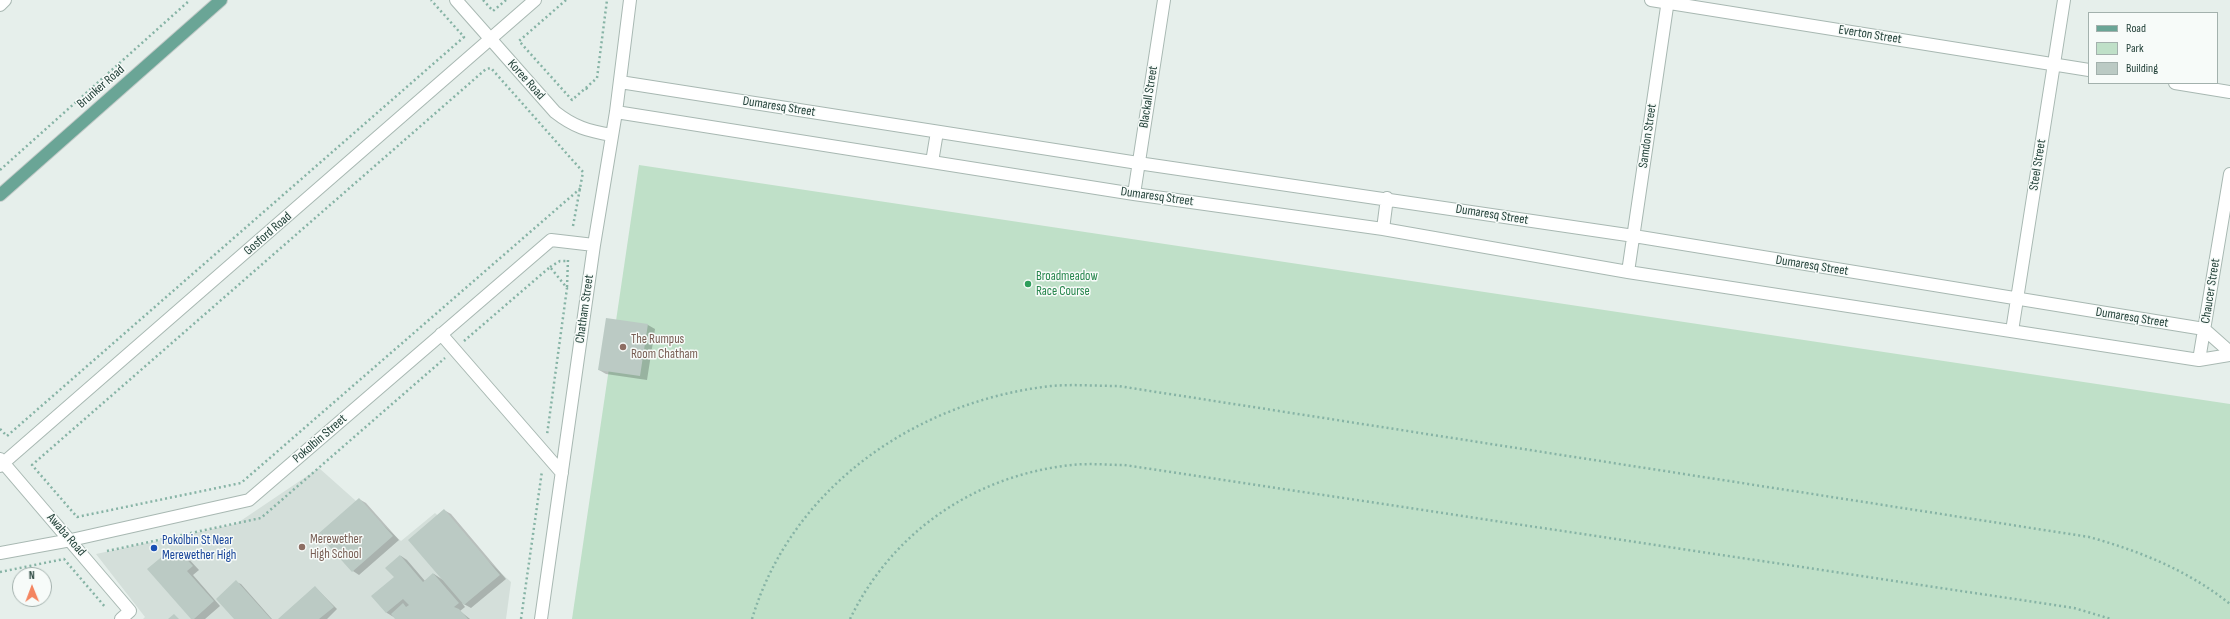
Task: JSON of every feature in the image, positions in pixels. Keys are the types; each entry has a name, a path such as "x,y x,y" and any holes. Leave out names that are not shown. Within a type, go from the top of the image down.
{"main road":[{"name":"Brunker Road","path":"0,195 221,0"}],"street":[{"path":"0,5 5,0"},
{"name":"Koree Road","path":"456,0 555,112 571,124 590,131 612,135"},
{"name":"Gosford Road","path":"1,463 206,288 535,0"},
{"name":"Chatham Street","path":"541,619 594,245 616,112 630,0"},
{"name":"Blackall Street","path":"1134,194 1164,0"},
{"name":"Everton Street","path":"1651,0 1667,1 2088,70"},
{"name":"Steel Street","path":"2012,331 2064,0"},
{"name":"Samdon Street","path":"1628,272 1667,1"},
{"name":"Dumaresq Street","path":"620,82 1138,163 1386,198 1634,236 2204,330"},
{"path":"2181,84 2230,92"},
{"name":"Dumaresq Street","path":"616,112 1134,194 1383,229 1628,272 2199,360 2230,355"},
{"path":"932,162 937,132"},
{"name":"Chaucer Street","path":"2199,360 2230,174"},
{"path":"1383,229 1386,198"},
{"name":"Pokolbin Street","path":"0,553 71,540 249,500 551,240 594,245"},
{"path":"2204,330 2230,352"},
{"path":"441,334 562,473"},
{"name":"Awaba Road","path":"1,463 71,540 126,615"}],"path":[{"path":"0,170 190,0"},
{"path":"0,429 7,436 464,37 431,0"},
{"path":"483,0 493,11 506,0"},
{"path":"566,0 519,41 572,100 597,78 607,0"},
{"path":"573,226 582,187 583,172 491,68 486,69 32,465 77,517 241,483 582,187"},
{"path":"586,88 589,91"},
{"path":"577,165 580,162"},
{"path":"107,550 261,518 550,267 560,261 568,260 567,288 521,619"},
{"path":"550,267 567,288"},
{"path":"752,619 763,590 788,544 819,502 857,466 898,436 942,414 989,398 1052,386 1118,386 2089,537 2145,555 2172,567 2198,582 2230,604"},
{"path":"850,619 868,587 892,555 906,540 937,514 964,497 987,486 1024,474 1072,465 1124,465 2074,608 2111,619"},
{"path":"0,572 64,559 106,608"}],"shaded area":[{"name":"Merewether High School","path":"319,468 401,541 435,513 511,582 506,619 143,619 145,617 96,554 236,524"}],"green space":[{"name":"Broadmeadow Race Course","path":"639,165 2230,404 2230,619 572,619"}],"building":[{"name":"The Rumpus Room Chatham","path":"606,318 648,324 640,376 598,370"},
{"path":"359,498 393,536 352,572 318,534"},
{"path":"444,509 500,575 464,605 408,540"},
{"path":"170,550 174,555 179,551 193,566 187,571 214,601 194,619 191,619 147,569"},
{"path":"400,555 423,582 433,573 459,603 454,607 459,609 468,619 395,619 391,614 403,603 406,607 409,605 403,599 386,613 371,596 394,577 385,568"},
{"path":"236,580 271,619 234,619 216,599"},
{"path":"315,586 334,607 319,619 278,619"},
{"path":"174,614 179,619 168,619"}],"place":[{"name":"Broadmeadow Race Course","path":"1028,284"},
{"name":"The Rumpus Room Chatham","path":"623,347"},
{"name":"Merewether High School","path":"302,547"},
{"name":"Pokolbin St Near Merewether High","path":"154,548"}]}
